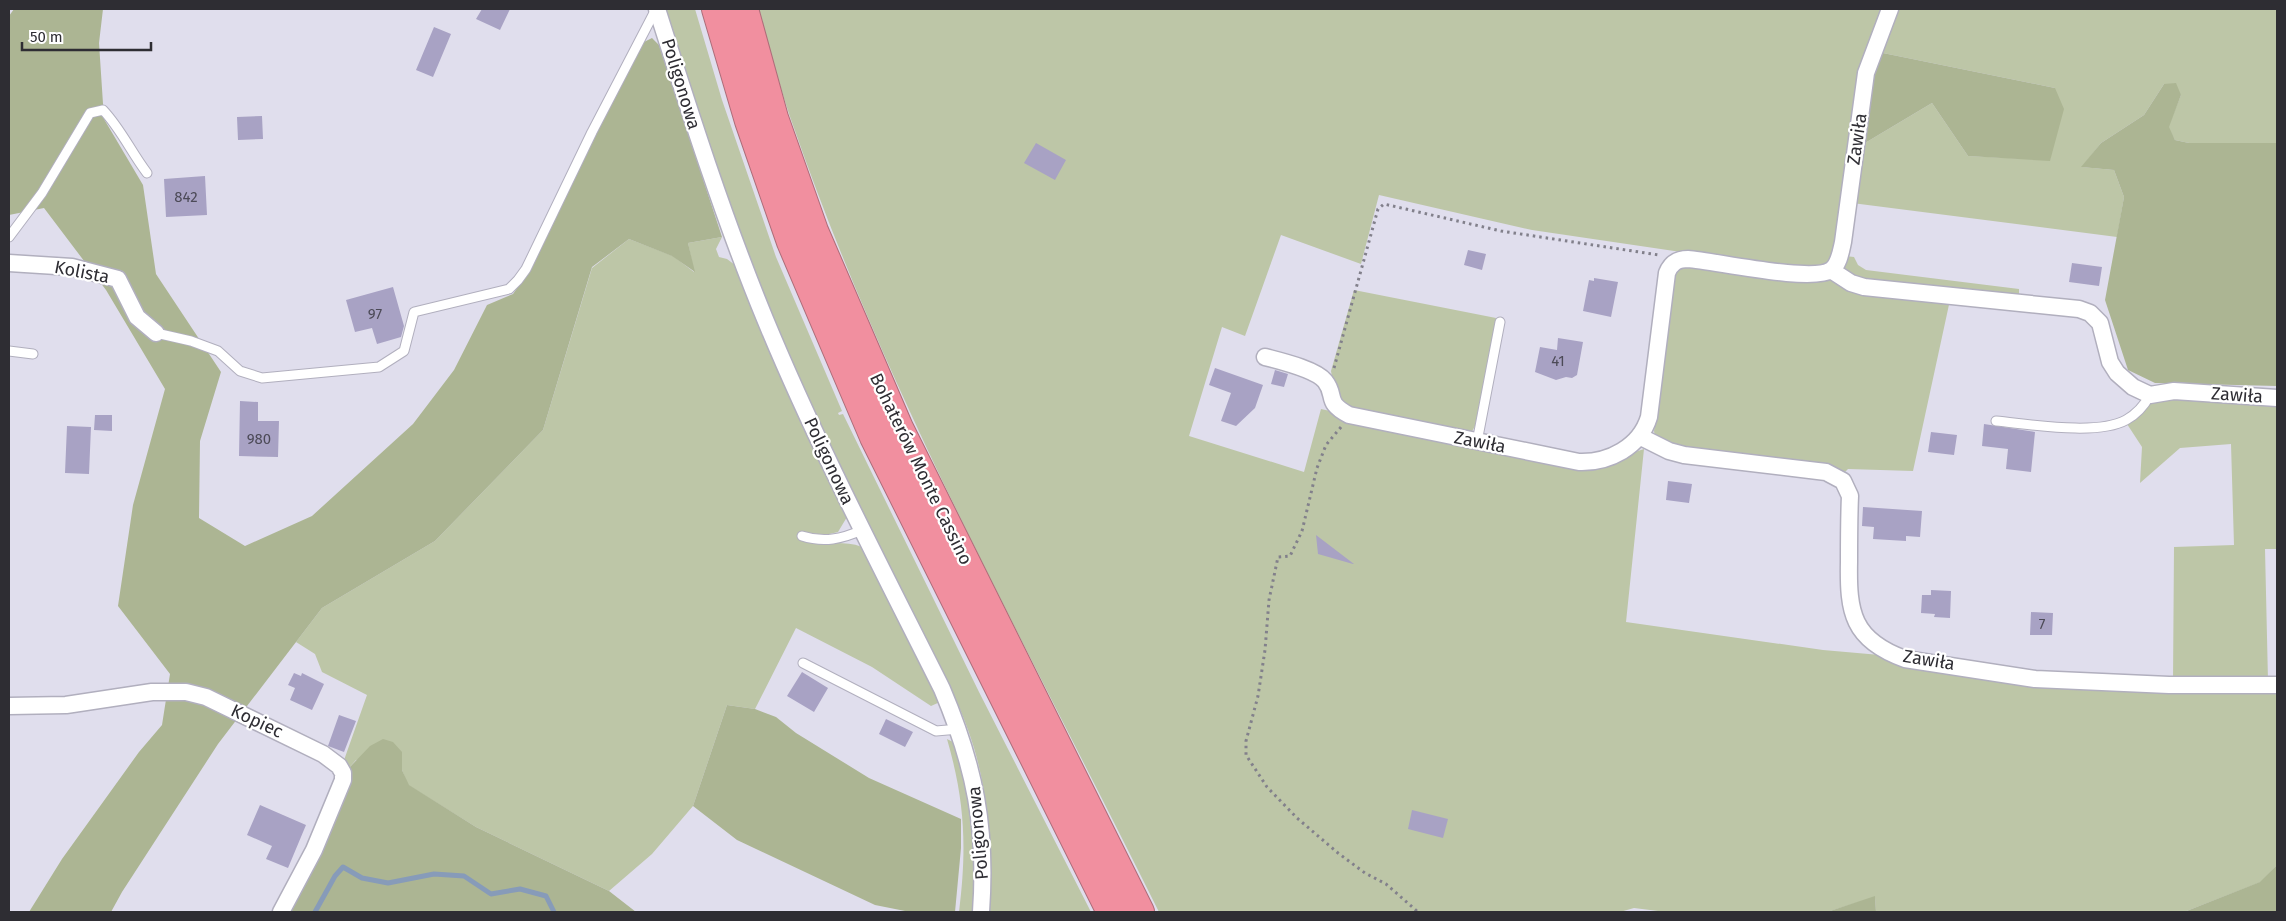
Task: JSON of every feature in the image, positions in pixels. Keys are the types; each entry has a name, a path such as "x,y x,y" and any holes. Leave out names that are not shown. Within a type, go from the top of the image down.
{"highway":[{"name":"Bohaterów Monte Cassino","path":"716,9 749,121 791,242 874,437 1111,912"},
{"name":"Bohaterów Monte Cassino","path":"744,9 774,118 814,231 899,428 1140,912"}],"street":[{"name":"Poligonowa","path":"657,9 707,167 739,254 812,427 942,689 959,729 974,777 981,821 984,871 981,912"},
{"name":"Zawiła","path":"1832,270 1836,264 1843,242 1866,73 1890,9"},
{"path":"1641,437 1649,418 1667,273 1670,266 1682,259 1707,260 1802,274 1816,274 1832,270 1851,283 1864,287 2018,301 2079,309 2090,313 2100,323 2110,362 2117,373 2133,387 2150,396"},
{"name":"Kolista","path":"9,263 72,267 118,279 138,317 156,333"},
{"path":"1265,357 1315,375 1326,382 1333,404 1349,415"},
{"name":"Zawiła","path":"2150,396 2174,392 2277,398"},
{"name":"Zawiła","path":"1349,415 1477,442 1590,462 1610,457 1623,451 1641,437 1669,451 1684,454 1826,472 1843,481 1850,496 1850,607 1863,632 1882,649 1905,659 2036,678 2169,685 2277,685"},
{"name":"Kopiec","path":"9,706 66,705 152,692 186,692 206,697 281,732 332,760 343,773 342,780 314,850 281,912"}],"lane":[{"path":"156,333 191,341 218,351 240,370 262,378 378,368 404,351 414,312 509,289 526,269 584,149 657,9"},
{"path":"9,237 42,194 90,114 104,110 118,126 134,155 147,173"},
{"path":"1477,442 1500,322"},
{"path":"9,351 33,354"},
{"path":"1996,421 2067,427 2112,426 2135,415 2150,396"},
{"path":"802,536 831,540 862,530"},
{"path":"804,662 936,731 959,729"}],"path":[{"path":"1329,388 1380,206 1386,204 1450,220 1540,238 1682,259"},
{"path":"1349,415 1326,445 1317,468 1302,531 1290,556 1278,557 1269,600 1265,650 1258,696 1246,741 1246,755 1267,787 1297,818 1365,873 1386,884 1418,912"}],"green space":[{"path":"14,9 103,9 99,43 104,119 143,185 156,274 221,372 200,441 199,518 245,546 312,516 413,424 454,370 487,305 513,294 529,271 595,134 642,43 652,38 659,45 722,237 688,243 695,272 672,256 629,239 592,267 543,430 435,541 322,608 218,744 111,912 29,912 62,859 139,752 162,725 170,674 118,606 133,505 165,389 106,290 44,208 9,215 9,16"},
{"path":"664,9 695,9 722,100 776,257 842,411 838,413 839,415 843,414 979,692 1091,912 987,912 989,850 986,809 979,768 968,730 946,678 839,468 795,369 734,216"},
{"path":"759,9 1886,9 1839,239 1831,258 1823,265 1803,270 1532,230 1379,195 1361,264 1281,235 1245,336 1222,327 1189,436 1304,472 1321,409 1587,468 1644,449 1626,622 1823,650 1880,655 1894,662 2277,688 2277,865 2261,882 2184,912 1876,912 1875,897 1827,912 1666,912 1634,908 1620,912 1159,912 964,526 917,428 873,329 832,229 794,128"},
{"path":"1894,9 2277,9 2277,143 2189,143 2175,140 2168,127 2181,95 2164,84 2144,115 2101,143 2082,167 2114,170 2124,197 2117,237 1852,203 1860,146 1932,103 1968,156 2050,160 2055,88 1878,52"},
{"path":"1878,52 2055,88 2064,109 2050,161 1968,156 1932,103 1860,146"},
{"path":"2176,83 2181,95 2169,127 2175,140 2189,143 2277,143 2277,386 2155,383 2128,370 2105,300 2124,197 2114,170 2081,167 2101,143 2144,115 2164,84"},
{"path":"722,237 716,249 719,257 727,259 735,265 847,517 838,532 825,535 802,532 800,540 862,547 940,702 931,706 872,667 796,628 755,709 727,705 693,806 652,854 609,891 476,827 408,785 402,770 402,752 356,760 348,769 343,763 367,695 322,672 315,654 296,642 322,608 435,541 543,430 592,268 629,239 673,256 694,272 688,243"},
{"path":"1845,256 1854,257 1858,265 1866,270 2019,289 2019,296 1865,284 1846,274 1843,266"},
{"path":"1687,264 1828,278 1950,300 1913,471 1848,469 1843,474 1685,451 1655,437 1654,431 1675,273"},
{"path":"1354,290 1496,318 1475,426 1470,435 1350,410 1336,400 1331,371"},
{"path":"2161,398 2277,402 2277,549 2265,549 2268,681 2173,681 2174,547 2234,545 2231,444 2180,448 2140,483 2142,447 2127,424 2153,401"},
{"path":"727,705 755,709 776,717 796,733 869,778 961,819 961,848 955,912 910,912 875,905 737,840 693,806"},
{"path":"383,739 393,742 402,752 402,770 409,785 476,827 609,891 636,912 285,912 348,769 370,746"},
{"path":"947,739 957,744 974,823 973,912 959,912 962,889 963,825 958,783"},
{"path":"2277,865 2277,912 2184,912 2260,882"},
{"path":"1875,896 1876,912 1827,912"}],"building":[{"path":"482,9 510,9 500,30 476,19"},
{"path":"434,27 451,34 433,77 416,70"},
{"path":"262,116 263,139 238,140 237,117"},
{"path":"1036,143 1066,160 1055,180 1024,163"},
{"path":"205,176 207,215 166,217 164,179"},
{"path":"1468,250 1486,254 1482,270 1464,265"},
{"path":"2072,263 2102,267 2099,286 2069,282"},
{"path":"1594,278 1618,282 1611,317 1583,311 1589,280 1594,281"},
{"path":"393,287 404,326 401,337 377,344 372,328 355,332 346,300"},
{"path":"1558,338 1583,342 1577,375 1572,378 1566,377 1556,380 1535,372 1540,347 1557,350"},
{"path":"1215,368 1263,385 1255,408 1236,426 1221,421 1231,393 1209,385"},
{"path":"1275,370 1288,374 1284,387 1271,384"},
{"path":"240,401 258,402 258,421 279,421 278,457 239,456"},
{"path":"95,415 112,415 112,431 94,430"},
{"path":"1984,424 2035,432 2031,472 2006,469 2008,449 1982,446"},
{"path":"67,426 91,427 89,474 65,473"},
{"path":"1931,432 1957,435 1954,455 1928,452"},
{"path":"1668,481 1692,484 1689,503 1666,500"},
{"path":"1863,507 1922,511 1920,537 1906,536 1906,541 1873,539 1874,527 1862,526"},
{"path":"1316,535 1354,564 1318,554"},
{"path":"1931,590 1951,591 1950,618 1934,617 1935,614 1921,613 1922,595 1931,595"},
{"path":"2031,612 2053,613 2052,635 2030,635"},
{"path":"802,672 828,688 814,712 787,696"},
{"path":"294,673 301,676 302,673 324,684 312,710 290,700 295,688 288,685"},
{"path":"339,715 356,721 344,752 328,746"},
{"path":"886,719 913,732 905,747 879,734"},
{"path":"260,805 306,825 288,868 266,859 272,846 247,835"},
{"path":"1412,810 1448,819 1443,838 1408,829"}],"waterway":[{"path":"315,912 335,876 343,867 362,878 388,883 434,874 464,876 491,894 520,889 546,896 554,912"}]}
